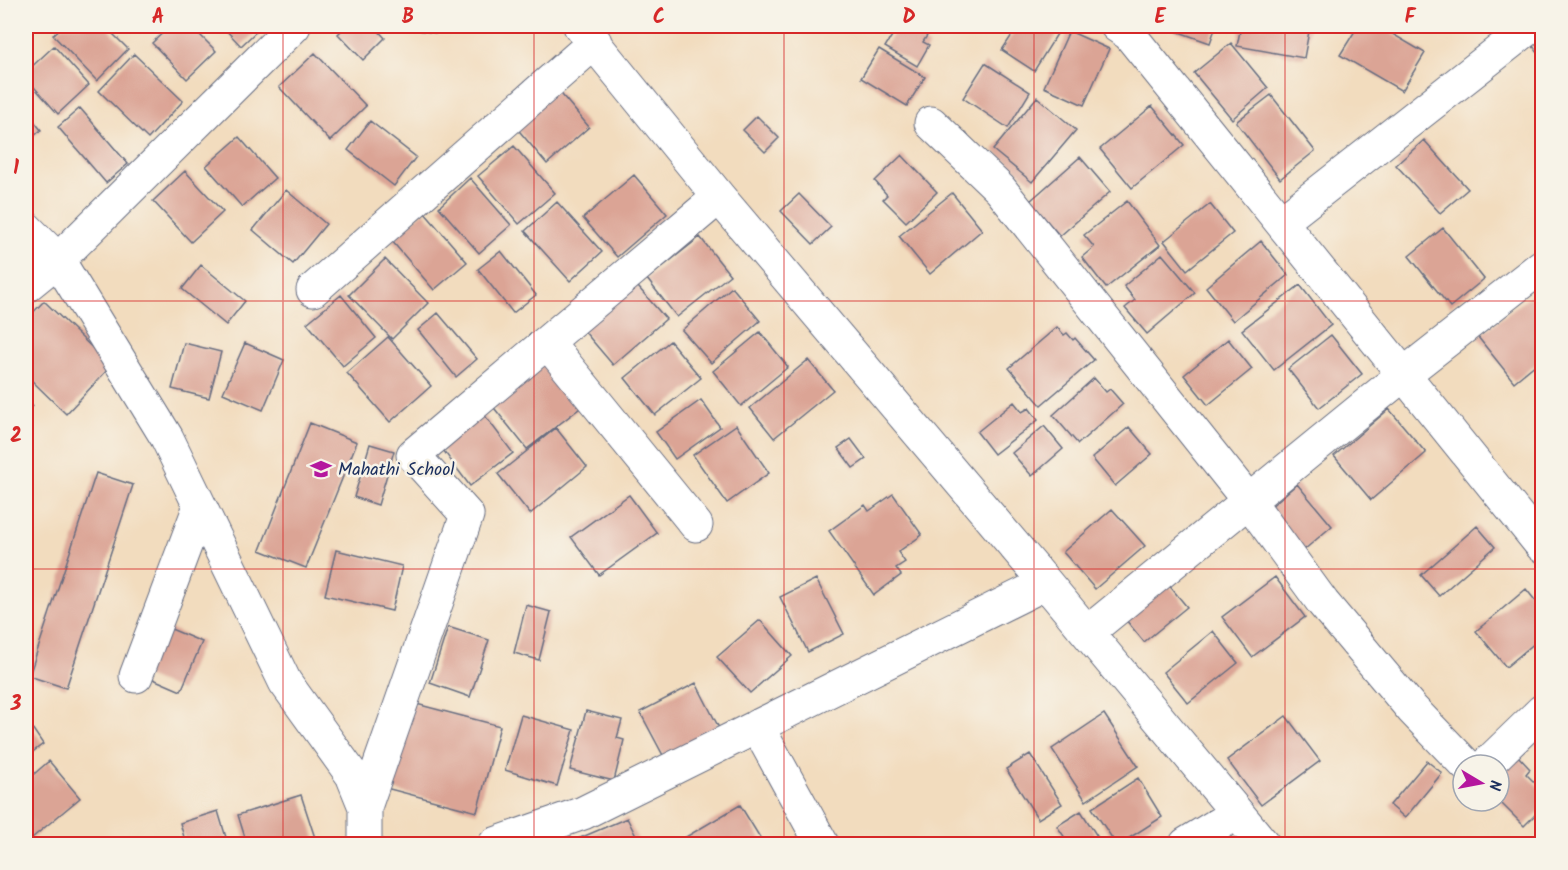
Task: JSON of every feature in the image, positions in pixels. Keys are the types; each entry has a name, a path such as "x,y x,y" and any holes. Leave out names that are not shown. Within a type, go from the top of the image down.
{"street":[{"path":"26,286 58,260 294,26"},
{"path":"1281,222 1531,26"},
{"path":"1126,28 1542,546"},
{"path":"314,290 588,34 720,197 1088,632 1263,844"},
{"path":"931,123 1000,189 1248,500 1323,603 1412,709 1454,753"},
{"path":"364,844 365,807 467,515 413,455 720,197"},
{"path":"26,228 58,260 167,438 285,682 352,775 365,807"},
{"path":"1088,632 1404,374 1542,266"},
{"path":"547,342 696,525"},
{"path":"136,676 200,506"},
{"path":"495,844 583,813 1046,583"},
{"path":"1498,753 1542,711"},
{"path":"757,726 822,844"},
{"path":"1186,844 1237,813"}],"building":[{"path":"63,26 105,26 128,49 97,81 53,35"},
{"path":"170,26 191,26 216,51 187,79 152,43"},
{"path":"222,26 262,26 241,46"},
{"path":"346,26 374,26 385,38 363,60 338,34"},
{"path":"401,26 437,26 435,33"},
{"path":"898,26 933,26 923,42 929,45 917,66 885,47"},
{"path":"1018,26 1062,26 1034,71 1002,50"},
{"path":"1162,26 1216,26 1210,43"},
{"path":"1241,26 1310,26 1304,58 1237,46"},
{"path":"1358,26 1379,26 1425,53 1402,91 1340,55"},
{"path":"1069,31 1109,49 1084,105 1044,87"},
{"path":"1542,36 1542,58 1532,45"},
{"path":"1231,43 1268,88 1232,119 1194,73"},
{"path":"54,46 89,85 58,114 26,78 26,72"},
{"path":"879,49 925,77 907,106 861,78"},
{"path":"315,53 366,106 330,141 279,87"},
{"path":"134,54 183,101 148,139 99,91"},
{"path":"985,63 1030,92 1008,128 963,98"},
{"path":"557,89 589,127 547,164 515,126"},
{"path":"1271,95 1315,151 1280,179 1236,122"},
{"path":"1037,97 1076,130 1032,182 993,150"},
{"path":"1152,106 1184,145 1132,188 1100,149"},
{"path":"80,108 128,164 106,183 58,127"},
{"path":"26,111 41,130 26,143"},
{"path":"757,116 779,138 765,152 743,130"},
{"path":"370,121 416,157 394,186 348,150"},
{"path":"239,137 275,178 242,207 206,166"},
{"path":"1424,140 1468,189 1440,213 1396,165"},
{"path":"514,146 555,193 519,224 478,176"},
{"path":"902,155 937,192 906,222 883,199 887,195 875,181"},
{"path":"1080,157 1110,192 1060,236 1030,201"},
{"path":"185,171 223,212 191,242 153,201"},
{"path":"634,175 667,214 617,257 583,218"},
{"path":"470,178 511,225 479,253 439,207"},
{"path":"286,190 326,224 293,264 253,230"},
{"path":"952,193 982,230 930,274 899,236"},
{"path":"799,194 831,227 813,244 781,211"},
{"path":"1127,201 1160,245 1106,288 1082,257 1094,247 1084,235"},
{"path":"557,202 602,252 570,281 525,231"},
{"path":"1210,204 1233,233 1187,270 1164,241"},
{"path":"424,212 467,262 434,290 391,240"},
{"path":"1443,228 1484,279 1450,307 1409,256"},
{"path":"700,237 730,275 677,317 647,279"},
{"path":"1261,241 1288,275 1233,321 1206,287"},
{"path":"501,251 536,295 513,313 478,269"},
{"path":"1162,254 1195,293 1147,334 1125,308 1135,300 1124,286"},
{"path":"385,259 428,303 392,339 349,295"},
{"path":"201,265 245,301 226,325 182,289"},
{"path":"632,280 666,319 613,365 579,325"},
{"path":"1300,285 1331,325 1274,370 1242,330"},
{"path":"732,287 760,321 711,363 682,330"},
{"path":"1537,290 1542,296 1542,359 1514,382 1478,337"},
{"path":"341,295 376,338 343,366 307,323"},
{"path":"44,301 111,366 66,414 26,375 26,320"},
{"path":"438,313 477,359 456,377 418,330"},
{"path":"1057,327 1064,335 1067,333 1073,340 1075,338 1094,360 1041,405 1009,368"},
{"path":"760,332 788,367 741,406 713,371"},
{"path":"1331,335 1362,374 1319,408 1288,369"},
{"path":"388,337 431,386 390,422 347,373"},
{"path":"1228,339 1252,369 1208,405 1184,375"},
{"path":"670,341 701,378 655,415 625,378"},
{"path":"184,343 221,352 209,398 172,389"},
{"path":"245,343 284,360 263,410 223,393"},
{"path":"808,360 833,390 774,438 750,408"},
{"path":"544,362 580,408 527,449 491,404"},
{"path":"1094,378 1106,392 1110,389 1123,404 1078,444 1053,415"},
{"path":"26,398 33,406 26,413"},
{"path":"701,400 720,427 675,459 656,432"},
{"path":"1014,402 1022,412 1029,408 1038,420 994,454 977,432"},
{"path":"1389,409 1426,453 1371,500 1334,456"},
{"path":"483,413 513,453 470,486 440,446"},
{"path":"310,423 357,442 306,568 260,550"},
{"path":"736,425 769,473 727,503 693,455"},
{"path":"1044,426 1063,449 1032,476 1012,453"},
{"path":"1129,427 1152,454 1115,486 1092,458"},
{"path":"556,428 587,467 530,514 498,474"},
{"path":"851,439 866,459 853,468 838,448"},
{"path":"370,444 394,451 378,505 354,497"},
{"path":"96,473 133,485 66,688 29,676"},
{"path":"1297,484 1332,526 1304,550 1269,508"},
{"path":"893,494 922,535 898,552 905,562 896,568 901,575 874,595 829,531 865,505 869,511"},
{"path":"629,495 657,533 599,575 571,537"},
{"path":"1112,509 1145,546 1095,589 1063,552"},
{"path":"1477,526 1495,547 1439,596 1421,575"},
{"path":"336,550 402,566 392,611 325,595"},
{"path":"1275,577 1305,617 1252,657 1222,617"},
{"path":"816,579 844,634 808,652 780,597"},
{"path":"1168,584 1187,607 1144,642 1126,620"},
{"path":"1526,589 1542,609 1542,637 1506,667 1476,631"},
{"path":"526,605 551,612 539,660 514,653"},
{"path":"760,620 792,656 750,693 717,657"},
{"path":"164,626 202,642 181,691 144,675"},
{"path":"448,627 489,640 470,697 430,683"},
{"path":"1213,631 1238,663 1188,703 1163,672"},
{"path":"696,683 720,730 665,759 640,712"},
{"path":"405,701 500,726 477,812 382,787"},
{"path":"586,711 622,720 617,738 624,740 614,781 570,770"},
{"path":"1104,714 1138,766 1086,801 1052,749"},
{"path":"521,715 574,730 557,786 505,770"},
{"path":"1286,716 1320,761 1261,805 1227,760"},
{"path":"26,719 43,744 26,757"},
{"path":"1030,754 1062,804 1038,819 1006,769"},
{"path":"1517,755 1530,769 1526,774 1542,790 1542,808 1524,826 1511,813 1511,761"},
{"path":"49,761 80,798 26,843 26,781"},
{"path":"1427,761 1442,773 1405,818 1390,805"},
{"path":"1138,778 1162,817 1120,844 1116,844 1092,808"},
{"path":"301,795 317,844 247,844 238,815"},
{"path":"740,805 764,844 674,844"},
{"path":"218,811 228,844 186,844 180,823"},
{"path":"1081,811 1102,844 1069,844 1057,826"},
{"path":"627,818 640,844 566,844"},
{"path":"80,839 84,844 71,844"}],"place":[{"name":"Mahathi School","path":"321,469"}]}
